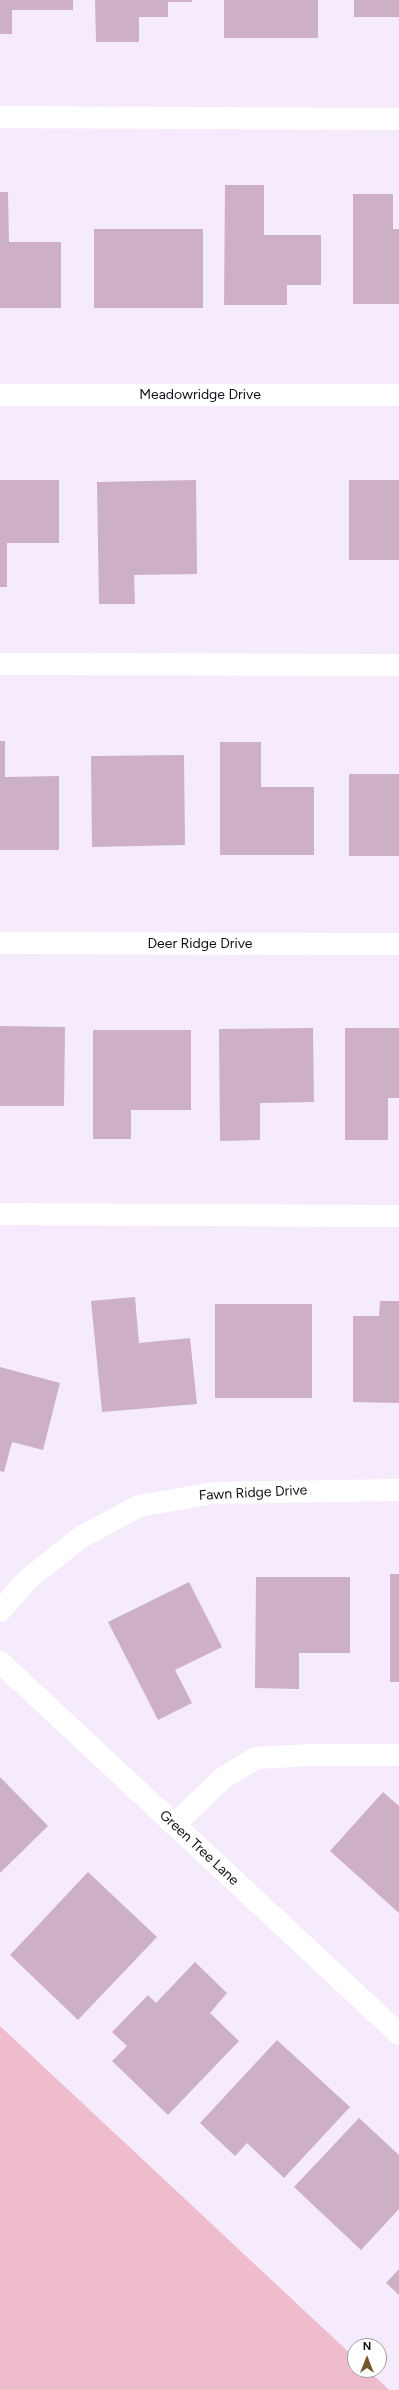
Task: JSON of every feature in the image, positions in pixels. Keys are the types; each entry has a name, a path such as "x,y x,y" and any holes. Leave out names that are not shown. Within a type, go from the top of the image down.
{"street":[{"path":"0,117 399,119"},
{"name":"Meadowridge Drive","path":"0,395 399,395"},
{"path":"0,664 399,665"},
{"name":"Deer Ridge Drive","path":"0,943 399,944"},
{"path":"0,1214 399,1216"},
{"name":"Fawn Ridge Drive","path":"0,1611 27,1580 81,1537 139,1506 213,1493 399,1490"},
{"name":"Green Tree Lane","path":"0,1662 399,2034"},
{"path":"174,1825 223,1778 256,1758 314,1755 399,1755"}],"shaded area":[{"path":"0,2026 347,2351 347,2378 376,2378 389,2390 0,2390"}],"building":[{"path":"0,0 73,0 73,10 12,10 12,34 0,34"},
{"path":"95,0 192,0 192,2 168,2 168,17 139,17 139,42 96,42"},
{"path":"224,0 318,0 318,38 224,38"},
{"path":"354,0 399,0 399,17 354,17"},
{"path":"225,185 264,185 264,235 321,235 321,285 287,285 287,305 224,305"},
{"path":"0,192 8,192 9,242 61,242 61,308 0,308"},
{"path":"353,194 393,194 393,229 399,229 399,304 353,304"},
{"path":"94,229 203,229 203,308 94,308"},
{"path":"0,480 59,480 59,543 7,543 7,587 0,587"},
{"path":"196,480 197,574 134,575 135,604 99,604 97,482"},
{"path":"349,480 399,480 399,560 349,560"},
{"path":"0,741 5,741 5,777 59,776 59,850 0,850"},
{"path":"220,742 261,742 261,787 314,787 314,855 220,855"},
{"path":"184,755 185,845 92,847 91,756"},
{"path":"349,774 399,774 399,856 349,856"},
{"path":"0,1026 65,1027 64,1106 0,1106"},
{"path":"313,1028 314,1102 260,1103 260,1140 220,1141 219,1029"},
{"path":"345,1028 399,1028 399,1098 388,1098 388,1140 345,1140"},
{"path":"93,1030 191,1030 191,1110 131,1110 131,1139 93,1139"},
{"path":"135,1297 139,1343 190,1338 197,1404 102,1412 91,1301"},
{"path":"380,1301 399,1301 399,1403 353,1402 353,1316 379,1316"},
{"path":"215,1304 312,1304 312,1398 215,1398"},
{"path":"0,1367 60,1383 43,1450 12,1442 4,1472 0,1471"},
{"path":"390,1574 399,1574 399,1682 390,1682"},
{"path":"256,1577 350,1577 350,1653 299,1653 299,1689 255,1688"},
{"path":"189,1582 222,1647 175,1670 192,1703 158,1720 108,1622"},
{"path":"0,1777 48,1826 0,1873"},
{"path":"383,1792 399,1806 399,1913 330,1851"},
{"path":"88,1872 157,1937 78,2020 10,1955"},
{"path":"195,1962 227,1993 210,2013 239,2041 168,2115 112,2061 127,2046 112,2032 148,1995 156,2003"},
{"path":"277,2040 350,2107 284,2178 247,2143 235,2156 200,2123"},
{"path":"359,2118 399,2155 399,2209 361,2250 294,2187"},
{"path":"399,2269 399,2295 386,2283"}]}
